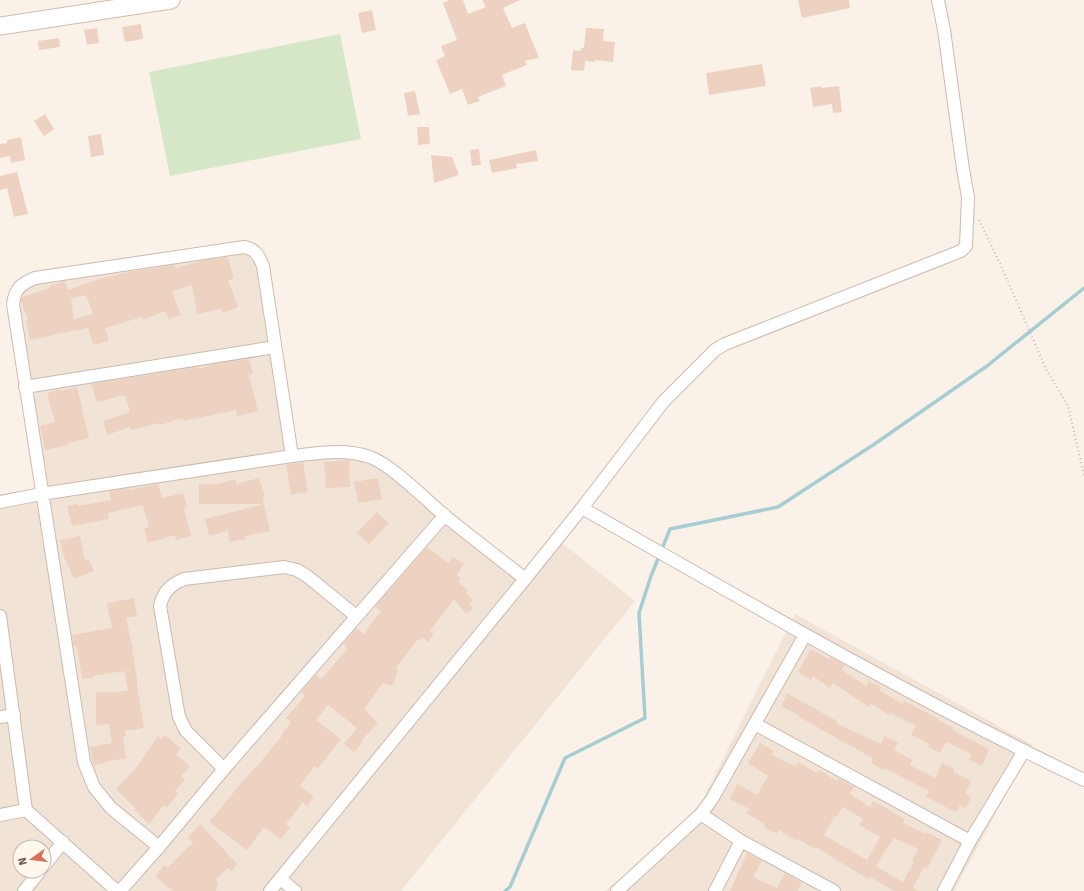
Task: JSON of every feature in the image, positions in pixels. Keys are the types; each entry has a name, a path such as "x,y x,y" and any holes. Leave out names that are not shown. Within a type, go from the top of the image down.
{"street":[{"path":"0,26 171,0"},
{"path":"270,891 525,580 664,401 715,350 725,344 961,251 966,246 968,197 962,168 944,30 938,0"},
{"path":"159,847 111,808 94,787 86,768 25,387 13,304 14,294 19,286 35,278 244,247 251,248 256,252 263,266 292,456"},
{"path":"25,387 275,347"},
{"path":"0,502 42,494 292,456 331,452 353,453 371,457 386,466 525,580"},
{"path":"582,508 805,635 1024,751 1084,780"},
{"path":"120,891 356,616 445,515"},
{"path":"224,769 186,731 179,717 160,606 165,592 175,583 184,579 284,567 297,570 307,576 356,616"},
{"path":"0,616 26,810 117,891"},
{"path":"617,891 701,814 712,799 805,635"},
{"path":"0,717 14,716"},
{"path":"755,724 970,841"},
{"path":"944,891 970,841 1024,751"},
{"path":"0,815 26,810"},
{"path":"701,814 741,840 834,891"},
{"path":"715,891 741,840"},
{"path":"52,856 63,842"},
{"path":"24,891 34,879"},
{"path":"280,879 295,891"}],"path":[{"path":"978,218 1002,268 1046,369 1068,406 1084,475"}],"shaded area":[{"path":"243,251 252,254 259,268 291,462 332,455 373,462 528,584 562,543 635,601 401,891 0,891 0,505 45,497 17,303 21,291 33,281"},
{"path":"795,614 1033,745 954,891 605,891 695,815"}],"green space":[{"path":"340,34 361,139 170,176 149,72"}],"building":[{"path":"450,0 463,0 468,14 486,7 482,0 520,0 503,8 512,28 525,23 539,58 525,61 527,65 502,75 506,86 478,97 480,101 468,105 462,89 450,94 436,60 445,56 441,46 457,40 443,3"},
{"path":"798,0 849,0 850,8 802,18"},
{"path":"372,10 376,30 362,33 358,13"},
{"path":"141,24 143,39 125,42 122,27"},
{"path":"97,28 99,43 87,45 84,30"},
{"path":"586,28 604,29 603,41 615,42 613,62 595,60 595,62 585,61 584,71 571,70 573,50 581,51 581,48 584,48"},
{"path":"59,38 60,47 39,50 38,41"},
{"path":"762,64 766,86 709,95 706,73"},
{"path":"821,86 821,88 839,86 842,112 833,113 832,104 813,107 810,88"},
{"path":"415,91 420,114 408,116 404,93"},
{"path":"45,114 54,129 44,136 34,121"},
{"path":"417,127 429,127 430,144 418,145"},
{"path":"101,134 104,155 91,157 88,136"},
{"path":"21,137 25,160 11,163 10,156 0,158 0,144 7,143 7,140"},
{"path":"479,149 481,165 472,166 470,150"},
{"path":"536,150 538,161 516,164 517,168 492,173 489,160"},
{"path":"431,155 452,157 459,175 434,183"},
{"path":"17,172 28,214 14,217 7,188 0,190 0,176"},
{"path":"228,257 234,279 228,280 238,307 223,313 221,309 197,314 192,285 172,291 181,315 169,319 165,311 143,320 142,317 105,328 109,341 93,345 88,328 30,340 26,320 28,320 21,301 22,297 50,288 49,286 65,281 68,290 99,279 129,272 174,265 175,268 205,260","holes":["86,295 93,314 74,319 71,299"]},
{"path":"249,359 253,374 249,375 258,411 237,416 236,410 184,421 183,418 160,425 159,423 131,430 130,427 107,435 103,421 130,412 125,395 97,402 91,384 198,367 198,369 215,364"},
{"path":"77,387 89,438 68,443 68,445 45,450 40,426 55,422 47,393 60,389 60,391"},
{"path":"349,460 350,487 326,488 324,462"},
{"path":"303,462 308,492 291,495 286,465"},
{"path":"259,478 265,496 263,497 264,504 199,504 199,484 218,484 235,479 237,484"},
{"path":"378,478 382,499 358,503 354,482"},
{"path":"158,484 162,498 183,493 187,507 184,508 191,536 176,540 175,535 148,543 144,528 149,527 143,505 108,513 109,519 72,526 67,506 77,504 78,506 111,500 109,491 129,488 129,490"},
{"path":"264,504 270,531 245,536 245,539 230,542 228,531 209,536 205,519"},
{"path":"377,512 389,523 369,544 357,533"},
{"path":"80,536 85,561 89,559 94,571 74,579 65,560 60,540"},
{"path":"427,547 448,563 453,557 464,564 457,575 461,578 458,582 468,590 466,593 473,600 469,604 473,608 466,614 454,599 430,631 434,634 428,642 422,637 419,641 417,640 396,668 398,670 393,686 383,683 364,709 378,723 362,740 363,741 354,752 344,744 357,728 328,705 316,720 341,739 318,768 315,766 300,786 314,797 307,806 303,802 286,824 290,828 281,839 264,827 247,850 209,822 282,736 281,735 291,722 286,718 305,696 301,692 316,675 321,679 348,648 343,644 356,628 364,634 381,611 375,606"},
{"path":"134,598 137,616 126,618 133,649 144,728 125,731 126,737 123,737 126,758 93,765 90,747 112,743 109,724 96,726 96,692 117,692 128,690 124,671 82,679 77,646 74,647 72,635 112,628 107,603"},
{"path":"811,649 829,659 831,657 844,664 845,665 842,670 866,686 869,681 881,687 879,690 902,704 904,701 914,706 954,728 952,730 989,749 982,766 969,760 972,754 946,742 940,753 928,747 929,744 911,735 916,726 890,713 889,715 871,704 869,707 833,683 830,688 813,676 811,680 798,672"},
{"path":"787,693 837,721 836,723 881,744 885,736 898,743 894,750 912,760 910,765 935,778 942,763 954,769 953,772 971,781 965,794 971,797 966,808 960,805 956,812 926,797 929,791 884,768 883,770 871,763 873,758 819,729 799,717 800,716 781,706"},
{"path":"165,735 181,748 176,755 190,766 181,776 185,779 175,791 178,794 166,808 164,805 149,824 116,789 137,767 158,736 161,739"},
{"path":"760,743 774,751 772,755 796,767 798,762 817,773 819,770 837,781 838,778 854,787 850,794 870,807 873,801 905,819 903,823 926,834 927,832 942,840 927,869 924,867 913,888 919,891 894,891 870,877 869,879 851,869 816,847 815,849 798,839 797,841 779,830 777,834 764,827 765,824 746,813 749,809 730,799 737,784 757,795 768,776 748,763","holes":["843,807 863,819 859,825 880,837 867,860 824,835 835,816 837,817","894,838 918,849 912,861 914,862 903,882 876,866"]},
{"path":"200,824 237,864 232,871 228,868 215,880 218,883 216,891 173,891 155,876 165,865 168,868 193,842 188,838"},
{"path":"747,853 762,861 753,877 777,888 785,873 802,883 797,891 730,891"}],"waterway":[{"path":"505,891 510,887 565,758 645,718 639,613 651,576 670,529 778,507 873,445 987,366 1084,288"}]}
